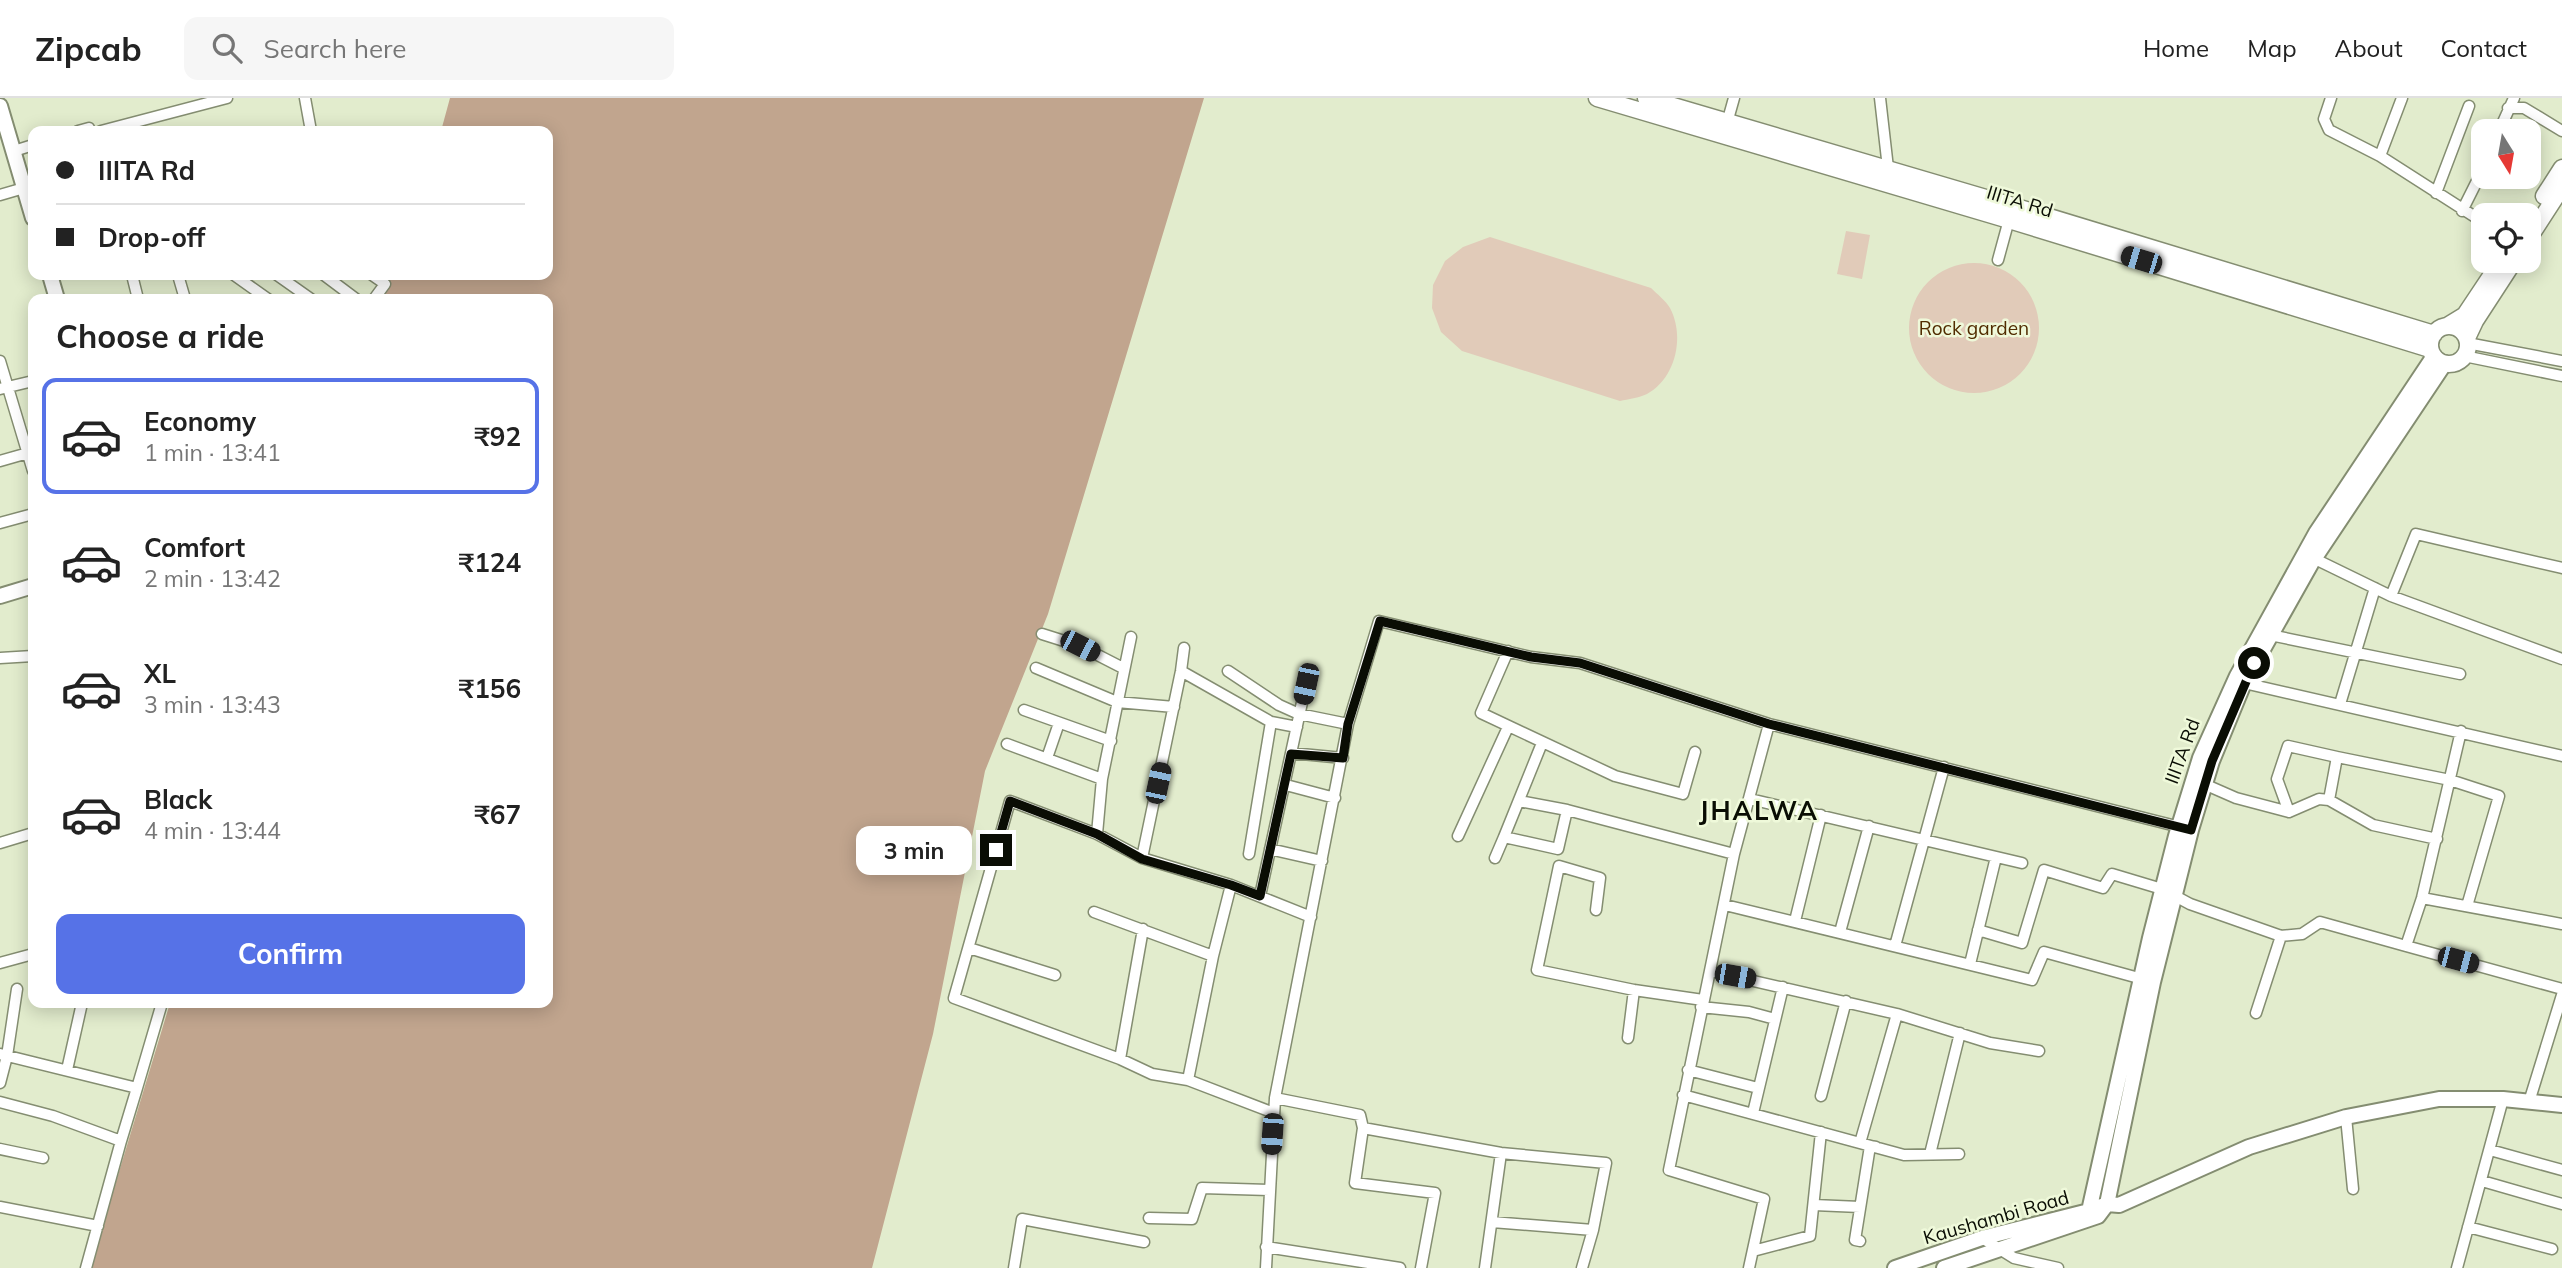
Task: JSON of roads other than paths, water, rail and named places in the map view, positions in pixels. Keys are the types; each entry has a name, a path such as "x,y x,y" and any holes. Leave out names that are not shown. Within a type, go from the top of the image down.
{"main road":[{"name":"IIITA Rd","path":"1597,98 1883,172 2438,346"},
{"name":"IIITA Rd","path":"1646,98 1725,129"},
{"path":"0,106 2,121 28,201"},
{"path":"2539,203 2562,168"},
{"path":"2541,219 2562,187"},
{"path":"2438,346 2465,315 2493,273"},
{"path":"2438,346 2454,363 2466,346 2475,321 2506,273"},
{"path":"2438,346 2459,329 2466,346"},
{"name":"IIITA Rd","path":"2185,828 2244,683 2438,346"},
{"name":"IIITA Rd","path":"2089,1211 2200,758 2220,708 2316,533 2438,346"},
{"path":"0,596 28,588"},
{"name":"IIITA Rd","path":"2107,1204 2147,980"},
{"path":"1944,1268 2065,1229 2098,1216 2107,1204 2119,1205 2249,1147 2346,1117 2439,1099 2503,1099 2562,1105"},
{"name":"Kaushambi Road","path":"1895,1268 1982,1238 2107,1204"}],"street":[{"path":"119,126 227,98"},
{"path":"305,98 310,126"},
{"path":"1725,129 1734,98"},
{"path":"1880,98 1883,172"},
{"path":"2331,98 2324,119 2329,130 2380,156 2471,216"},
{"path":"2380,156 2402,98"},
{"path":"2511,103 2562,131"},
{"path":"2436,193 2469,106"},
{"path":"13,151 28,146"},
{"path":"0,195 24,188"},
{"path":"2462,211 2473,189"},
{"path":"1998,260 2011,213"},
{"path":"241,280 261,294"},
{"path":"284,280 304,294"},
{"path":"331,280 349,294"},
{"path":"378,294 385,284 379,280"},
{"path":"2466,346 2562,361"},
{"path":"2466,346 2562,376"},
{"path":"0,361 4,388 28,453 0,461"},
{"path":"4,388 28,382"},
{"path":"0,523 28,515"},
{"path":"2391,596 2416,534 2562,568"},
{"path":"2315,559 2391,596 2562,659"},
{"path":"2340,704 2375,588"},
{"path":"1266,1268 1275,1098 1348,724 1380,621 1531,657 1580,663 1769,724 2185,828"},
{"path":"1042,634 1080,646 1123,668"},
{"path":"2270,635 2460,674"},
{"path":"1097,834 1102,779 1131,637"},
{"path":"1142,859 1184,648"},
{"path":"1508,651 1481,713 1615,776 1683,794 1695,752"},
{"path":"0,658 28,656"},
{"path":"1036,668 1117,702 1174,707"},
{"path":"1181,671 1271,722 1297,727"},
{"path":"1228,671 1299,715 1348,724"},
{"path":"2244,683 2562,756"},
{"path":"1260,896 1306,684"},
{"path":"1024,710 1111,741"},
{"path":"1249,854 1271,722"},
{"path":"1046,758 1059,723"},
{"path":"1749,1268 1764,1199 1669,1170 1734,853 1751,799 1769,724"},
{"path":"1458,836 1508,727"},
{"path":"2406,946 2422,898 2461,731"},
{"path":"1495,858 1542,743"},
{"path":"1007,744 1102,779"},
{"path":"2289,812 2277,779 2288,746 2450,780 2499,796 2467,906"},
{"path":"1291,754 1343,758"},
{"path":"2329,800 2337,757"},
{"path":"1895,946 1944,767"},
{"path":"2204,784 2236,798 2289,812 2319,799 2329,800 2373,825 2437,839"},
{"path":"1286,785 1335,798"},
{"path":"1751,799 2022,863"},
{"path":"1274,1113 1188,1080 1152,1074 1120,1059 954,998 1010,801 1097,834 1142,859 1231,885 1311,917"},
{"path":"1519,801 1567,810 1734,853"},
{"path":"1504,837 1557,849 1567,810"},
{"path":"1795,921 1821,815"},
{"path":"1840,932 1869,826"},
{"path":"0,843 28,835"},
{"path":"1270,849 1322,861"},
{"path":"1970,964 1997,857"},
{"path":"1597,909 1600,878 1559,866 1537,970 1775,1019"},
{"path":"1978,930 2021,943 2044,870 2103,888 2112,874 2280,936 2302,933 2320,922 2562,989"},
{"path":"1188,1080 1213,956 1231,885"},
{"path":"2422,898 2562,924"},
{"path":"1725,905 2032,980 2044,952 2147,980"},
{"path":"1094,912 1213,956"},
{"path":"1120,1059 1143,929"},
{"path":"2256,1013 2280,936"},
{"path":"969,948 1055,975"},
{"path":"1,960 28,955"},
{"path":"1710,971 1897,1014 1990,1043 2039,1051"},
{"path":"1753,1113 1783,987"},
{"path":"0,1083 17,989"},
{"path":"1628,1038 1634,990"},
{"path":"2529,1102 2562,995"},
{"path":"1821,1096 1846,1001"},
{"path":"67,1070 81,1008"},
{"path":"86,1268 160,1008"},
{"path":"1860,1143 1897,1014"},
{"path":"1930,1154 1960,1033"},
{"path":"4,1055 136,1088"},
{"path":"1688,1070 1758,1088"},
{"path":"1683,1095 1904,1155 1959,1154"},
{"path":"1275,1098 1360,1115 1363,1128 1355,1183 1435,1194 1421,1268"},
{"path":"2457,1268 2503,1099"},
{"path":"0,1102 53,1116 121,1141"},
{"path":"2346,1117 2353,1189"},
{"path":"1363,1128 1501,1153 1606,1163 1593,1230 1582,1268"},
{"path":"1753,1251 1810,1236 1821,1132"},
{"path":"1860,1241 1855,1240 1860,1207 1863,1205 1870,1146 1876,1147"},
{"path":"0,1149 43,1158"},
{"path":"2490,1150 2562,1170"},
{"path":"1485,1268 1501,1153"},
{"path":"2482,1181 2562,1204"},
{"path":"1149,1218 1192,1219 1202,1188 1269,1190"},
{"path":"1814,1205 1860,1207"},
{"path":"0,1208 98,1226"},
{"path":"1014,1268 1022,1219 1144,1242"},
{"path":"1492,1222 1593,1230"},
{"path":"2468,1227 2552,1249"},
{"path":"1982,1238 2018,1264 2059,1268"},
{"path":"1266,1247 1351,1264 1399,1268"}],"district":[{"name":"JHALWA","path":"1759,810"}],"park label":[{"name":"Rock garden","path":"1974,328"}]}
